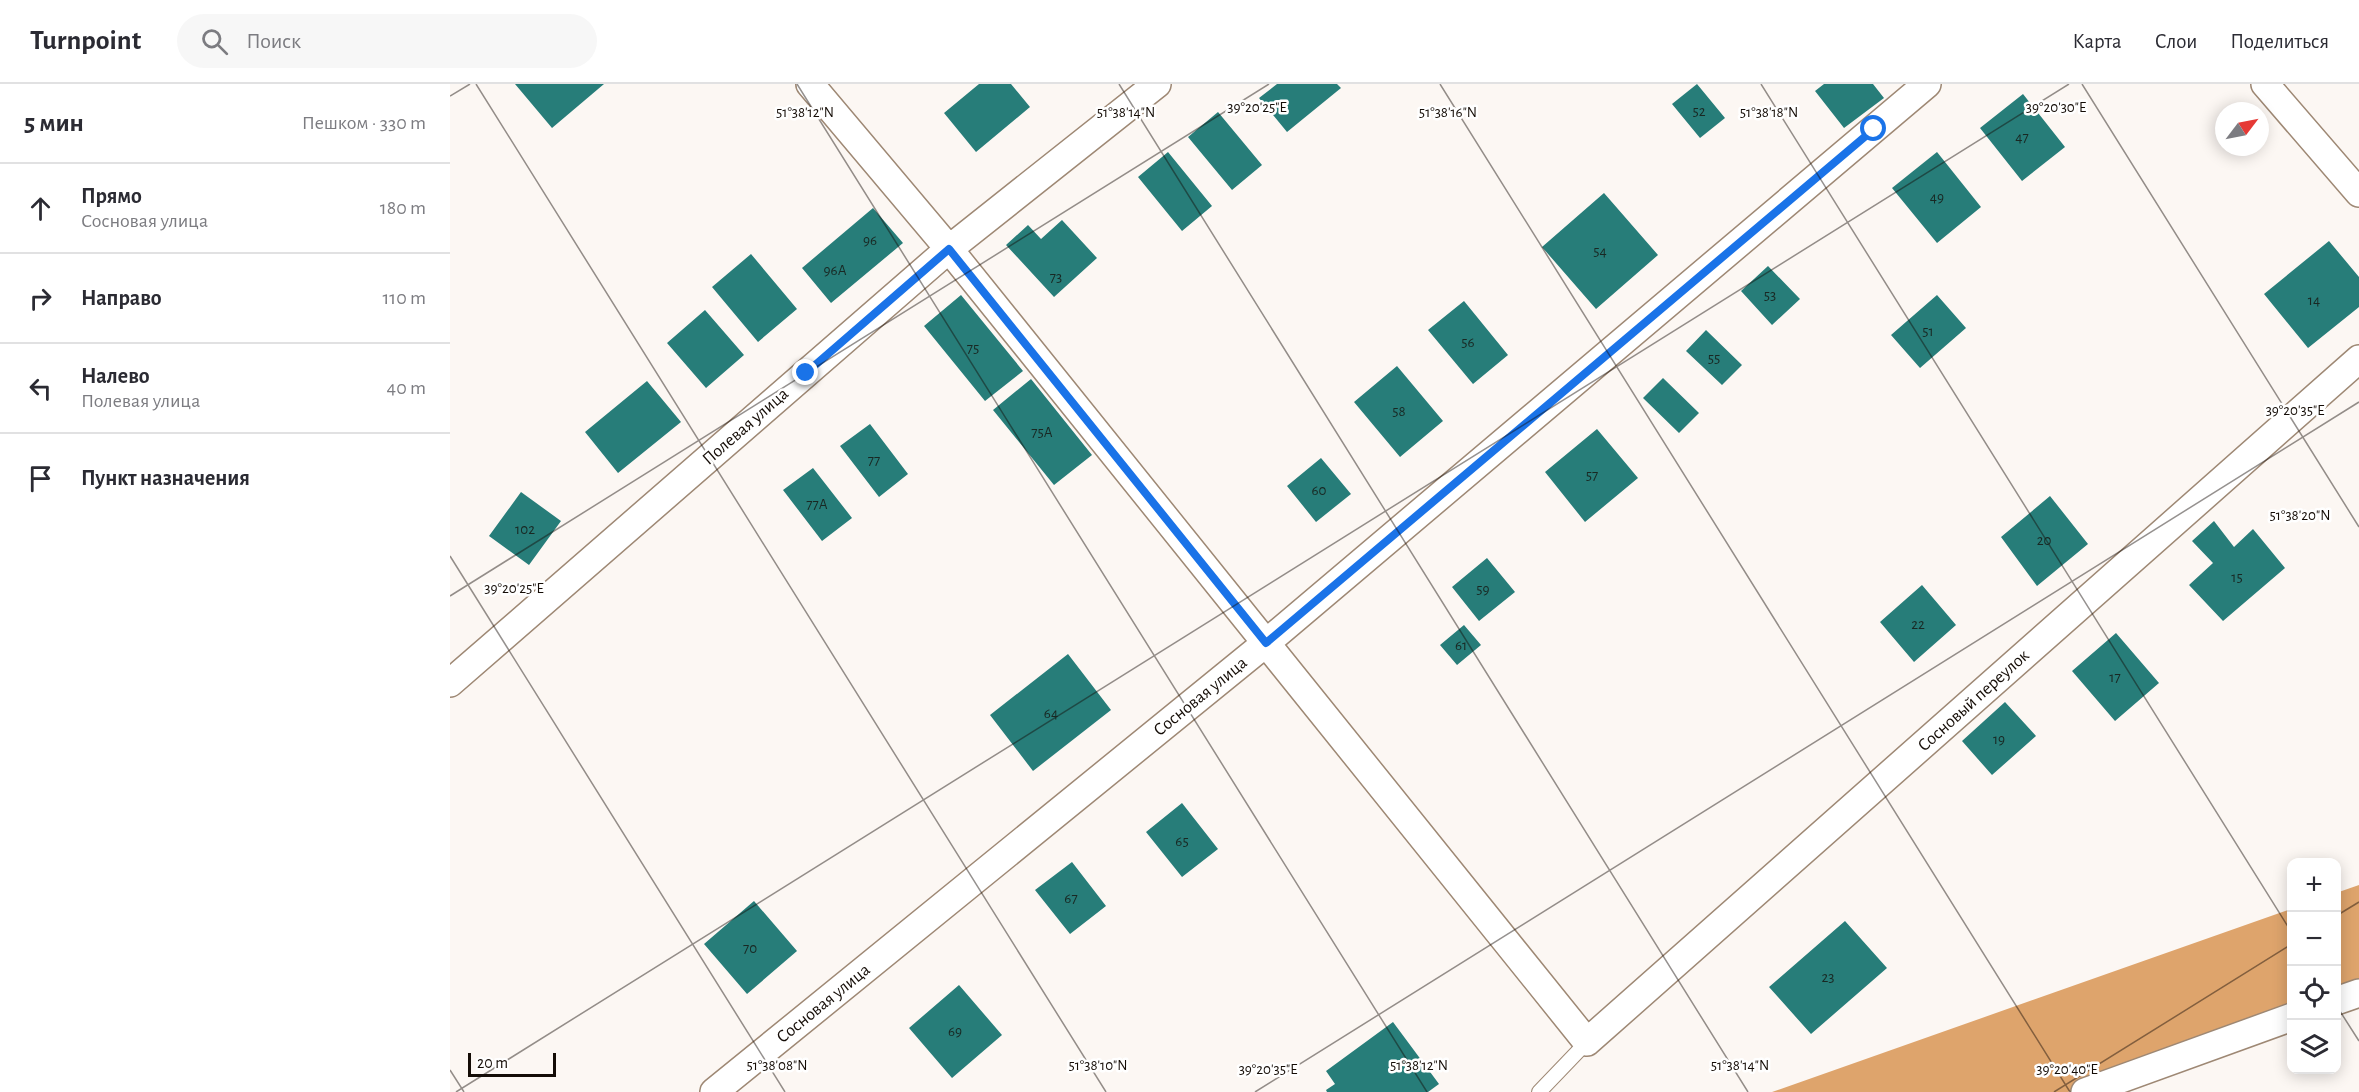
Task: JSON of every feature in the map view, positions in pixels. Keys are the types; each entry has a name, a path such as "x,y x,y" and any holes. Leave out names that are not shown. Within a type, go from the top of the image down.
{"street":[{"path":"810,84 949,249 1587,1042"},
{"name":"Полевая улица","path":"450,683 949,249 1157,84"},
{"name":"Сосновая улица","path":"714,1092 1266,643 1928,84"},
{"path":"2265,84 2359,193"},
{"name":"Сосновый переулок","path":"1587,1042 2359,359"},
{"path":"2341,1000 2359,993"},
{"path":"2085,1092 2287,1019"}],"lane":[{"path":"1539,1092 1587,1042"}],"shaded area":[{"path":"2359,885 2359,987 2341,993 2341,912 2341,891"},
{"path":"2287,910 2287,1013 2068,1092 1772,1092"}],"building":[{"path":"515,84 604,84 552,128"},
{"path":"979,84 1011,84 1030,107 976,152 944,113"},
{"path":"1277,84 1337,84 1341,88 1287,132 1259,98"},
{"path":"1697,84 1725,118 1700,138 1672,104"},
{"path":"1824,84 1873,84 1884,98 1844,128 1815,91"},
{"path":"2023,94 2065,147 2022,181 1980,128"},
{"path":"1218,112 1262,165 1232,190 1188,137"},
{"path":"1168,152 1212,206 1182,231 1138,177"},
{"path":"1937,152 1981,207 1937,243 1892,188"},
{"path":"1604,193 1658,255 1596,309 1542,247"},
{"path":"873,208 903,243 831,303 802,268"},
{"path":"1062,220 1097,258 1054,297 1006,245 1028,225 1041,239"},
{"path":"2329,241 2359,277 2359,307 2308,348 2264,294"},
{"path":"751,254 797,309 758,342 712,287"},
{"path":"1768,266 1800,299 1772,325 1741,291"},
{"path":"961,295 1023,371 985,401 924,326"},
{"path":"1937,295 1966,328 1920,368 1891,335"},
{"path":"1464,301 1508,355 1473,384 1428,330"},
{"path":"705,310 744,355 706,388 667,343"},
{"path":"1706,330 1742,365 1722,385 1686,351"},
{"path":"1397,366 1443,421 1400,457 1354,402"},
{"path":"1663,378 1699,413 1679,433 1643,398"},
{"path":"1031,379 1092,455 1054,485 993,410"},
{"path":"647,381 681,422 618,473 585,432"},
{"path":"870,424 908,474 879,497 840,446"},
{"path":"1597,429 1638,478 1585,522 1545,472"},
{"path":"1321,458 1351,494 1316,522 1287,486"},
{"path":"813,468 852,518 822,541 783,490"},
{"path":"521,492 561,521 529,565 489,536"},
{"path":"2050,496 2088,544 2037,586 2001,537"},
{"path":"2214,521 2234,547 2253,529 2285,568 2223,621 2189,585 2213,563 2192,541"},
{"path":"1487,558 1515,592 1479,621 1452,587"},
{"path":"1922,585 1956,625 1914,662 1880,622"},
{"path":"1464,625 1481,645 1457,665 1440,645"},
{"path":"2116,633 2159,683 2115,721 2072,671"},
{"path":"1068,654 1111,710 1033,771 990,715"},
{"path":"2005,702 2036,736 1992,775 1962,741"},
{"path":"1182,803 1218,849 1182,877 1146,832"},
{"path":"1072,862 1106,906 1070,934 1035,890"},
{"path":"754,901 797,951 747,994 704,944"},
{"path":"1845,921 1887,968 1811,1034 1769,987"},
{"path":"959,985 1002,1035 952,1078 909,1028"},
{"path":"1393,1022 1439,1084 1428,1092 1327,1092 1326,1090 1335,1084 1326,1071"}],"route":[{"path":"806,373 949,249 1266,643 1874,129"}]}
